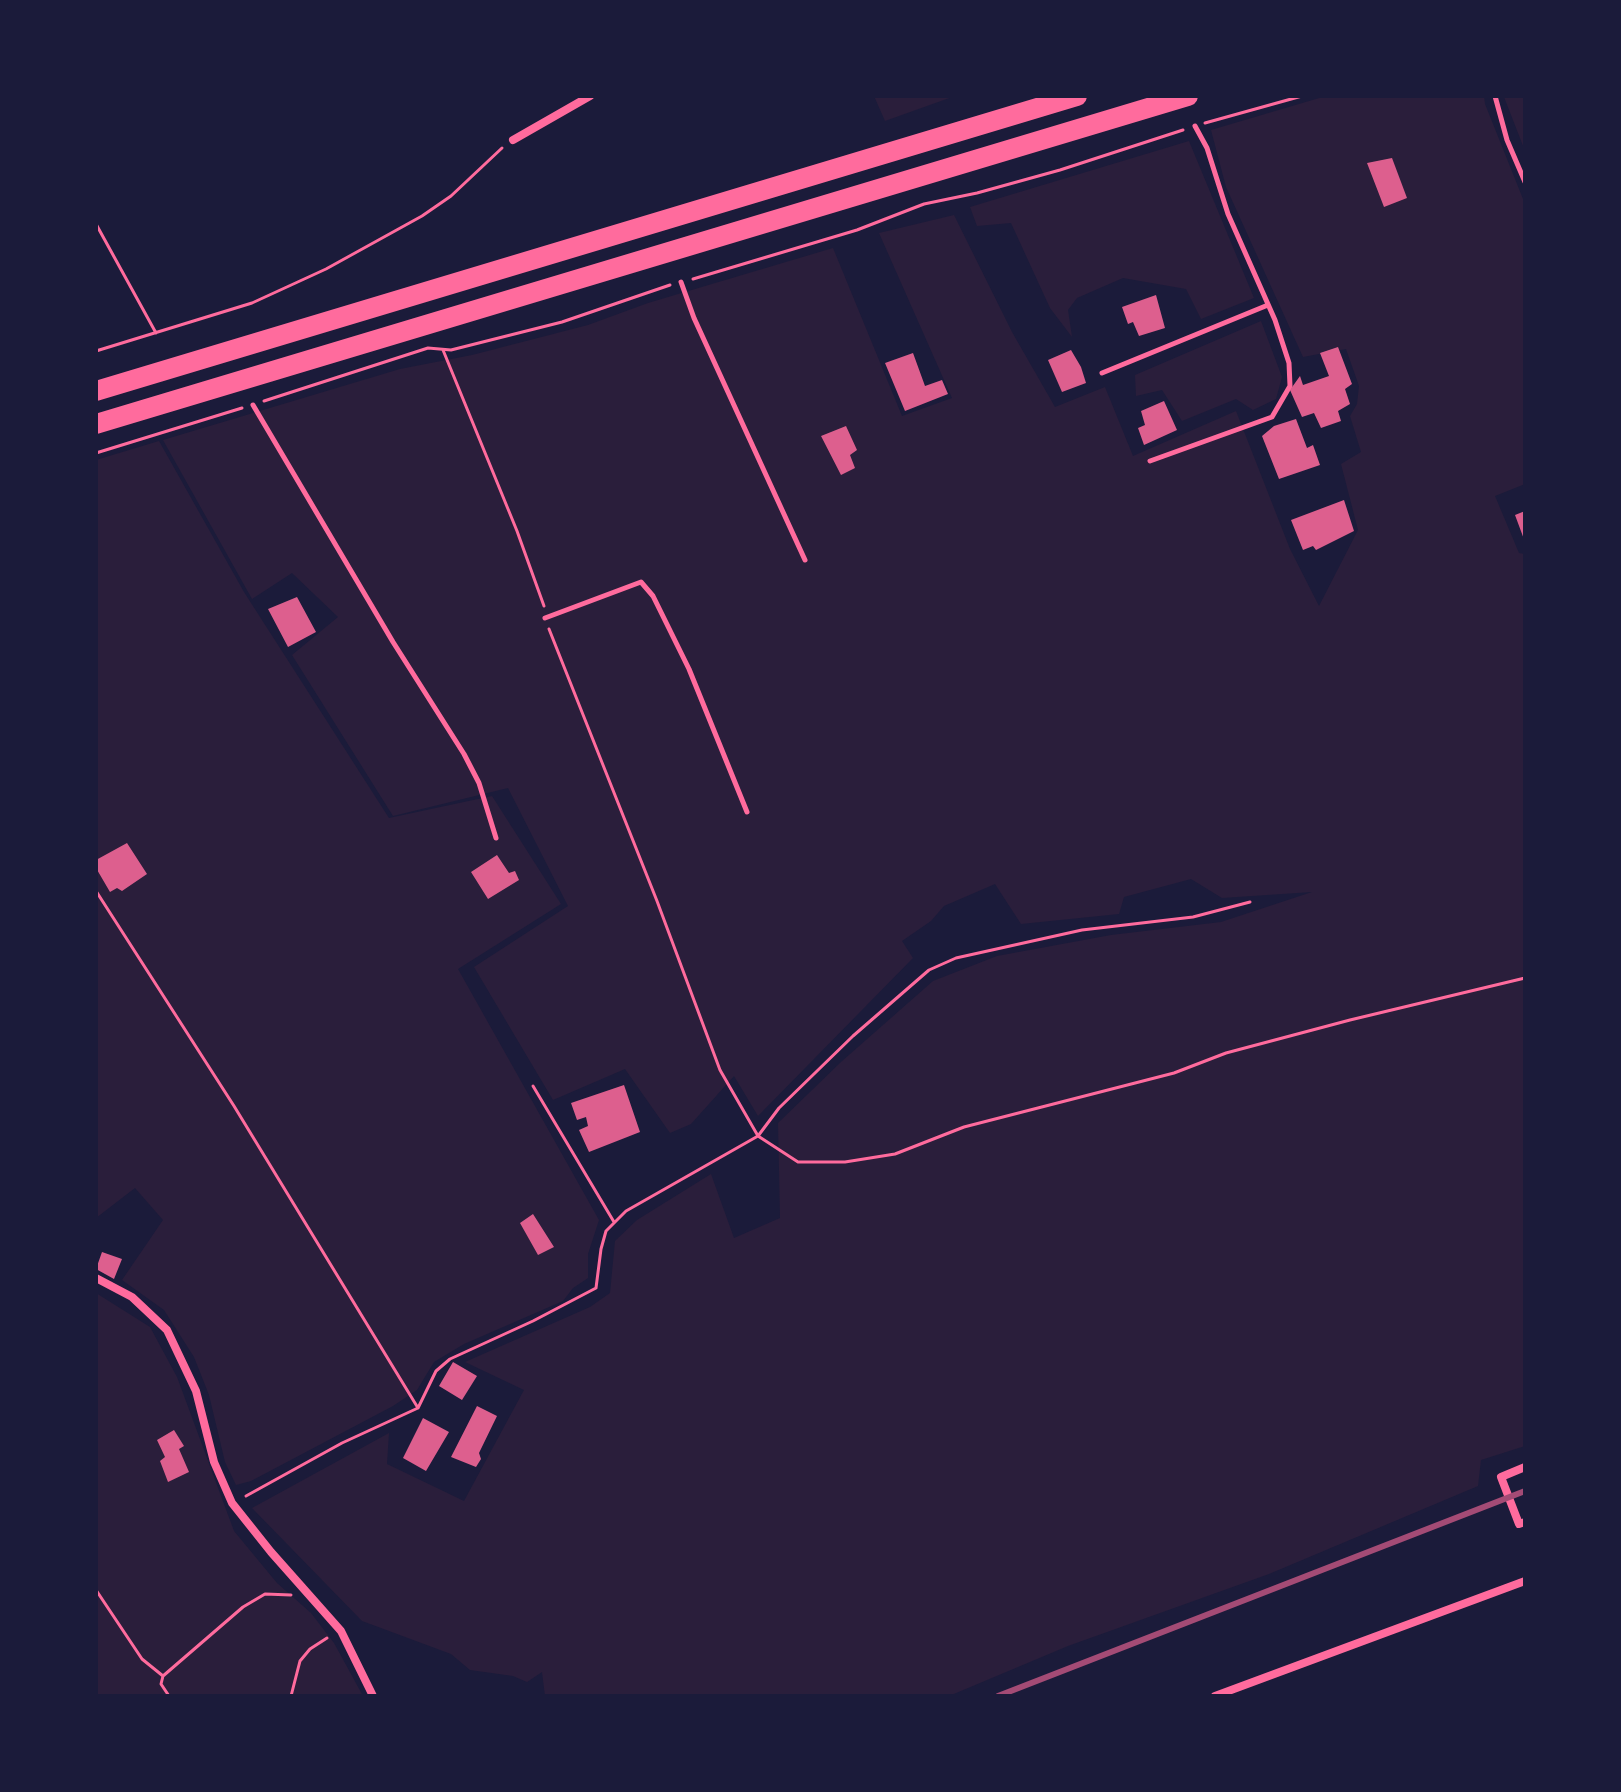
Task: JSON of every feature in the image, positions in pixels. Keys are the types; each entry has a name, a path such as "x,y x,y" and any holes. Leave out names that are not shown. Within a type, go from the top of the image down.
{"highway":[{"path":"96,391 1077,96"},
{"path":"96,424 1188,96"}],"street":[{"path":"513,140 590,96"},
{"path":"96,1278 132,1297 167,1330 196,1391 214,1462 232,1503 341,1631 373,1696"},
{"path":"1525,1467 1501,1477 1519,1524 1525,1522"},
{"path":"1215,1696 1525,1581"}],"lane":[{"path":"1495,96 1507,140 1525,182"},
{"path":"1150,461 1272,417 1290,386 1289,363 1268,305 1228,214 1207,148 1195,126"},
{"path":"681,282 694,318 805,560"},
{"path":"1102,373 1268,305"},
{"path":"253,405 393,642 464,754 479,783 496,838"},
{"path":"545,618 641,582 653,596 689,669 747,812"}],"path":[{"path":"96,453 428,348 451,350 562,322 681,282 844,234 924,204 1046,174 1195,126 1302,96"},
{"path":"96,351 252,303 326,269 422,216 451,196 513,140"},
{"path":"96,224 156,333"},
{"path":"443,350 517,531 544,607 545,618 720,1070 758,1136 798,1162 845,1162 895,1154 964,1127 1174,1073 1226,1053 1525,978"},
{"path":"96,891 234,1106 418,1408"},
{"path":"232,1503 342,1443 418,1408 436,1371 450,1359 596,1288 601,1249 606,1231 614,1222 626,1211 758,1136 779,1108 853,1036 929,970 956,958 1053,936 1193,917 1250,902"},
{"path":"533,1086 614,1222"},
{"path":"169,1696 161,1684 163,1676 243,1607 265,1594 286,1596 305,1589"},
{"path":"96,1590 142,1659 163,1676"},
{"path":"291,1696 300,1661 310,1649 341,1631"}],"shaded area":[{"path":"874,96 955,96 885,121"},
{"path":"1326,96 1484,96 1525,204 1525,484 1495,496 1519,553 1525,554 1525,1446 1481,1460 1478,1486 1269,1574 1068,1646 949,1696 545,1696 542,1672 527,1682 513,1676 470,1670 451,1654 362,1621 252,1508 389,1433 387,1464 464,1501 524,1390 465,1362 590,1307 610,1293 615,1241 637,1220 711,1174 734,1238 780,1218 778,1123 841,1062 933,981 997,956 1111,935 1221,922 1312,892 1222,898 1191,879 1124,897 1119,914 1021,924 995,884 944,906 931,921 902,941 913,958 758,1116 734,1076 691,1124 670,1133 625,1069 553,1100 474,967 568,906 508,788 393,816 292,655 338,617 292,573 252,599 163,440 400,369 472,355 588,325 648,303 833,248 902,416 952,398 879,233 954,215 1012,332 1055,407 1105,387 1133,456 1236,411 1290,549 1319,606 1358,530 1341,464 1361,452 1350,416 1357,404 1359,386 1346,349 1303,357 1226,187 1211,130"},
{"path":"1525,96 1525,151 1504,97"},
{"path":"1189,141 1254,298 1201,319 1186,289 1123,278 1077,298 1068,310 1072,337 1050,308 1011,223 977,226 970,207"},
{"path":"1261,321 1282,377 1276,399 1253,410 1236,399 1182,421 1162,390 1136,396 1135,375"},
{"path":"159,441 244,592 389,818 492,796 561,904 458,969 599,1220 588,1254 588,1278 573,1288 563,1301 464,1344 434,1362 417,1390 393,1406 251,1481 236,1485 225,1462 209,1395 194,1357 164,1310 122,1280 163,1220 135,1188 96,1218 96,460"},
{"path":"96,1293 150,1327 177,1377 234,1531 277,1583 311,1613 334,1643 363,1696 96,1696"}],"building":[{"path":"1392,158 1407,198 1384,207 1367,163"},
{"path":"1156,295 1165,328 1139,336 1133,322 1128,324 1122,307"},
{"path":"1338,347 1352,384 1345,389 1350,404 1338,411 1341,421 1321,428 1314,413 1302,417 1290,390 1300,376 1303,385 1329,376 1320,353"},
{"path":"1071,350 1086,383 1062,392 1048,360"},
{"path":"913,353 925,386 942,380 948,394 905,411 885,363"},
{"path":"1164,401 1177,430 1144,445 1138,428 1145,425 1141,411"},
{"path":"1296,419 1307,448 1313,445 1320,465 1279,479 1262,436 1274,426"},
{"path":"846,426 857,450 850,455 855,468 841,475 821,436"},
{"path":"1344,500 1354,531 1316,550 1313,546 1303,550 1291,520"},
{"path":"1525,511 1525,542 1515,515"},
{"path":"297,597 316,632 288,647 268,609"},
{"path":"127,843 147,874 122,891 117,888 110,892 96,868 96,860"},
{"path":"497,855 509,873 515,871 519,880 488,899 471,872"},
{"path":"624,1085 640,1132 589,1152 579,1130 588,1126 586,1117 577,1120 571,1103"},
{"path":"533,1214 554,1247 538,1255 520,1223"},
{"path":"102,1252 122,1259 114,1279 96,1269"},
{"path":"453,1362 477,1376 462,1400 439,1386"},
{"path":"477,1406 497,1416 479,1453 481,1459 476,1467 451,1457"},
{"path":"423,1418 449,1432 426,1471 403,1458"},
{"path":"174,1430 184,1446 179,1449 189,1472 168,1482 160,1461 165,1457 157,1440"}],"railway":[{"path":"998,1696 1525,1491"}]}
